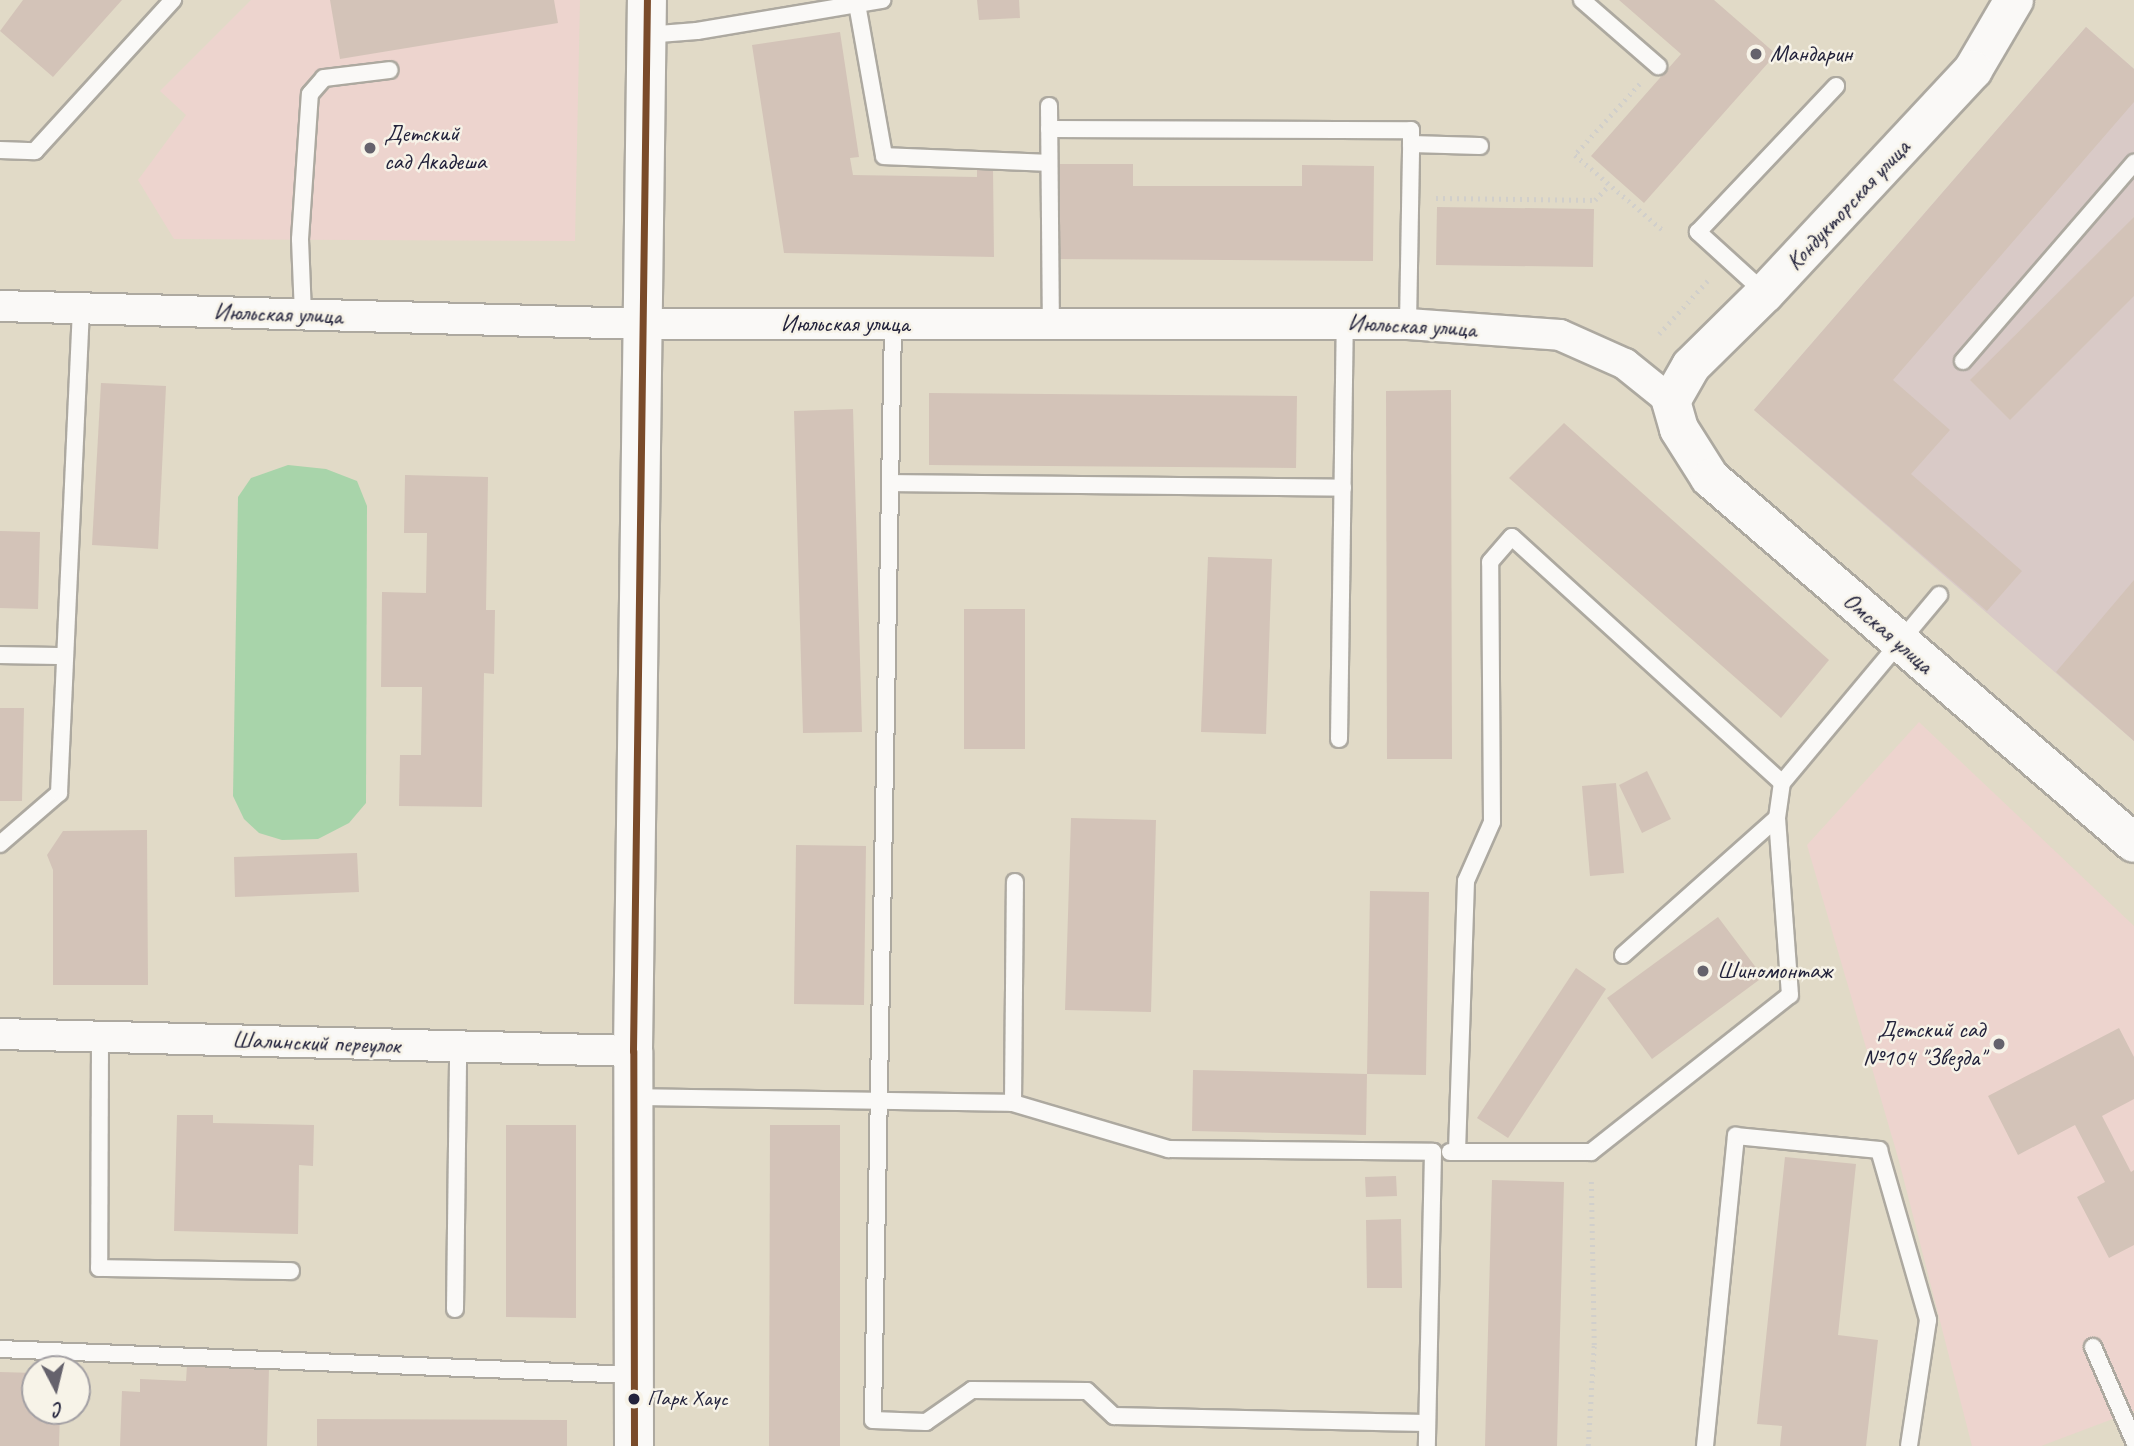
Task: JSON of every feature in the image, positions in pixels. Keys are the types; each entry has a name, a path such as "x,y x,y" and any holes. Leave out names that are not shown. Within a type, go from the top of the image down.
{"street":[{"name":"Кондукторская улица","path":"1671,401 1691,366 1765,293 1973,69 2014,0"},
{"path":"634,1446 632,1051 647,17"},
{"name":"Июльская улица","path":"0,306 643,324 1408,324 1560,335 1625,364 1671,401"},
{"name":"Омская улица","path":"1671,401 1679,429 1710,478 2134,843"},
{"name":"Шалинский переулок","path":"0,1034 632,1051"}],"lane":[{"path":"0,150 35,151 173,0"},
{"path":"647,17 697,32 832,4 882,0"},
{"path":"1582,0 1658,66"},
{"path":"857,4 884,156 1049,163"},
{"path":"303,314 300,239 310,94 324,78 390,70"},
{"path":"1765,293 1698,232 1836,86"},
{"path":"1049,106 1051,323"},
{"path":"1049,129 1411,130 1408,324"},
{"path":"1410,144 1480,146"},
{"path":"1963,360 2134,163"},
{"path":"0,844 59,793 81,308"},
{"path":"1339,739 1345,323"},
{"path":"893,324 873,1420 926,1422 972,1390 1087,1391 1114,1416 1427,1423"},
{"path":"892,483 1343,488"},
{"path":"1457,1152 1466,881 1492,822 1490,562 1511,537 1782,783"},
{"path":"633,1097 1013,1103 1168,1149 1591,1152 1790,995 1777,818 1782,783 1882,668 1898,641 1939,595"},
{"path":"0,655 65,656"},
{"path":"1623,956 1777,818"},
{"path":"1013,1103 1015,883"},
{"path":"100,1037 99,1268 291,1271"},
{"path":"455,1310 458,1046"},
{"path":"1705,1446 1736,1136 1879,1150 1928,1320 1909,1446"},
{"path":"1427,1446 1433,1152"},
{"path":"2093,1348 2134,1441"},
{"path":"0,1349 634,1375"}],"path":[{"path":"1658,66 1575,155 1608,186 1665,232"},
{"path":"1410,198 1595,200 1608,186"},
{"path":"1659,334 1716,272"},
{"path":"1588,1446 1594,1345 1591,1152"}],"shaded area":[{"name":"Детский сад Акадеша","path":"251,0 580,0 575,241 174,239 138,180 186,115 160,91"},
{"path":"2086,27 2134,69 2134,741 1754,410"},
{"name":"Детский сад №104 \"Звезда\"","path":"1919,722 2134,926 2134,1411 2041,1446 1972,1446 1899,1161 1807,845"}],"green space":[{"path":"288,465 326,469 357,481 367,506 366,803 349,823 318,839 282,840 259,833 244,819 233,796 238,497 251,478"}],"building":[{"path":"23,0 122,0 53,77 0,31"},
{"path":"330,0 554,0 558,23 340,59"},
{"path":"977,0 1019,0 1020,18 979,20"},
{"path":"1619,0 1714,0 1776,54 1644,203 1591,156 1681,54"},
{"path":"2086,27 2134,69 2134,102 1893,380 1950,430 1911,474 2022,571 1987,611 1754,410"},
{"path":"840,32 859,157 850,158 853,175 977,177 977,169 993,169 994,257 784,253 752,45"},
{"path":"1055,164 1133,164 1133,186 1302,186 1302,165 1374,166 1373,261 1054,259"},
{"path":"1437,207 1594,209 1593,267 1436,265"},
{"path":"2134,217 2134,296 2010,420 1970,380"},
{"path":"101,383 166,386 158,549 92,545"},
{"path":"1451,390 1452,759 1387,759 1386,391"},
{"path":"929,393 1297,396 1296,468 929,465"},
{"path":"853,409 862,732 803,733 794,411"},
{"path":"1564,423 1829,660 1781,718 1509,478"},
{"path":"405,475 488,477 486,610 495,610 494,674 484,673 482,807 399,806 400,755 421,755 422,687 381,687 382,592 426,593 427,533 404,533"},
{"path":"0,531 40,532 38,609 0,608"},
{"path":"1208,557 1272,559 1266,734 1201,732"},
{"path":"2134,580 2134,741 2056,672"},
{"path":"964,609 1025,609 1025,749 964,749"},
{"path":"0,708 24,708 22,801 0,801"},
{"path":"1647,771 1671,819 1642,833 1619,785"},
{"path":"1616,783 1624,873 1590,876 1582,786"},
{"path":"1071,818 1156,820 1151,1012 1065,1010"},
{"path":"147,830 148,985 53,985 53,870 47,855 63,831"},
{"path":"796,845 866,846 864,1005 794,1004"},
{"path":"357,853 359,892 235,897 234,857"},
{"path":"1370,891 1429,892 1426,1075 1367,1074"},
{"path":"1718,917 1763,977 1652,1059 1607,998"},
{"path":"1576,968 1606,989 1508,1138 1477,1118"},
{"path":"2119,1028 2134,1057 2134,1099 2102,1116 2131,1172 2134,1170 2134,1245 2109,1258 2077,1197 2105,1182 2075,1125 2018,1155 1988,1096"},
{"path":"1193,1070 1367,1074 1366,1135 1192,1131"},
{"path":"177,1115 213,1115 213,1123 314,1125 313,1166 299,1165 298,1234 174,1231"},
{"path":"506,1125 576,1125 576,1318 506,1317"},
{"path":"770,1125 840,1125 840,1446 769,1446"},
{"path":"1785,1157 1856,1164 1838,1335 1878,1340 1866,1446 1780,1446 1782,1426 1757,1424"},
{"path":"1396,1176 1397,1196 1366,1197 1365,1177"},
{"path":"1492,1180 1564,1182 1557,1446 1485,1446"},
{"path":"1401,1219 1402,1288 1367,1288 1366,1220"},
{"path":"187,1365 269,1368 267,1446 120,1446 122,1391 140,1392 140,1379 186,1381"},
{"path":"0,1372 21,1373 21,1425 60,1425 59,1446 0,1446"},
{"path":"317,1419 567,1420 567,1446 317,1446"}],"transit line":[{"path":"634,1446 633,1051 647,0"}],"place":[{"name":"Мандарин","path":"1756,54"},
{"name":"Детский сад Акадеша","path":"370,148"},
{"name":"Шиномонтаж","path":"1703,971"},
{"name":"Детский сад №104 \"Звезда\"","path":"1999,1044"},
{"name":"Парк Хаус","path":"634,1399"}]}
